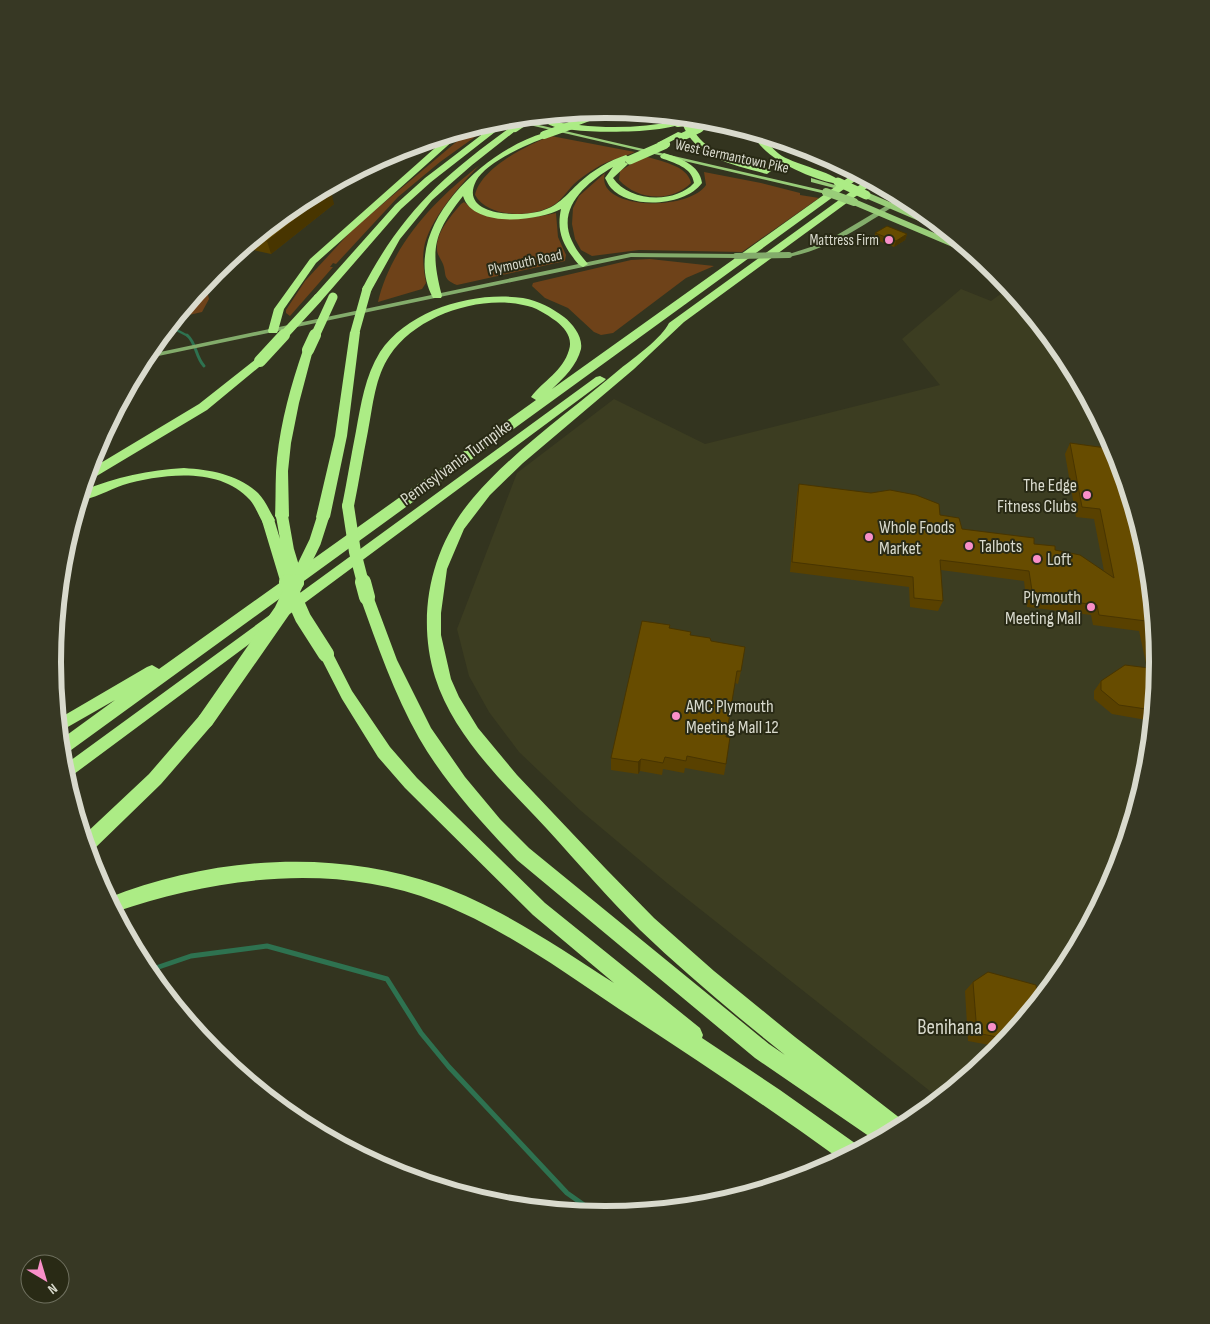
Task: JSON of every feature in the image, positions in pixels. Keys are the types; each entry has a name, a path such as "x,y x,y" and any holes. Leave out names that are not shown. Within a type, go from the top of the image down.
{"highway":[{"path":"437,296 430,266 430,245 433,234 474,178 503,154 544,135 590,118"},
{"path":"552,124 589,130 627,131 677,123"},
{"path":"687,125 690,135 720,157 767,171"},
{"path":"91,841 155,779 206,720 282,611 316,542 323,517 341,436 355,332 367,289 378,265 395,237 418,208 468,162 517,126"},
{"path":"474,178 467,193 470,202 481,210 499,216 521,217 542,214 562,206 589,178 682,135 694,126"},
{"path":"96,471 203,407 260,362 368,241 417,190 493,130"},
{"path":"761,141 778,157 836,184 866,195"},
{"path":"272,331 279,309 313,261 448,142"},
{"path":"628,159 609,178 613,186 625,194 644,199 667,199 677,198 692,191 698,183 696,174 686,165 664,156"},
{"name":"Pennsylvania Turnpike","path":"68,743 852,178"},
{"name":"Pennsylvania Turnpike","path":"72,768 865,184"},
{"path":"823,214 869,187"},
{"path":"571,197 565,212 563,232 572,251 583,264"},
{"path":"326,654 299,586 288,550 282,516 283,458 295,394 308,350 333,297 368,241"},
{"path":"348,506 370,388 376,369 386,352 398,338 436,314 451,307 478,301 518,301 536,305 550,311 563,321 574,334 575,349 566,368 497,435"},
{"path":"680,320 652,350 525,454 492,484 471,508 457,529 447,552 438,582 433,632 440,665 452,698 478,738 511,779 625,901 679,954 810,1062 891,1124"},
{"path":"341,436 355,552 367,597 390,660 425,733 460,782 494,824 523,854 762,1051 880,1131"},
{"path":"88,493 141,476 179,471 196,472 221,478 246,491 263,509 268,520 290,592 303,618 326,654 347,695 384,752 412,783 539,909 748,1080"},
{"path":"65,723 233,623"},
{"path":"118,903 148,893 195,882 282,871 320,870 417,886 439,894 514,930 748,1080 845,1150"}],"main road":[{"name":"West Germantown Pike","path":"542,122 767,171 836,184"},
{"name":"West Germantown Pike","path":"523,125 771,178 826,192 952,244"},
{"path":"866,195 918,218"},
{"name":"Plymouth Road","path":"157,354 583,264 645,254 736,256 789,255 809,251 827,244 895,202"}],"shaded area":[{"path":"480,133 440,162 398,197 336,264 333,263 330,267 333,267 290,316 286,313 286,310 305,281 354,228 461,138"},
{"path":"551,136 635,152 605,163 593,170 576,182 555,204 543,210 533,213 510,214 500,212 481,203 475,195 479,185 495,167 530,145"},
{"path":"644,156 679,168 689,177 691,183 674,194 664,196 644,195 626,187 619,180 620,171"},
{"path":"480,165 455,192 438,215 432,227 424,248 423,261 426,283 422,289 378,302 384,281 393,262 417,225 447,193"},
{"path":"704,172 761,183 800,193 800,195 819,198 742,252 639,250 592,256 581,250 575,239 572,224 573,208 579,196 605,173 605,185 614,194 627,200 663,203 681,200 696,194 706,185"},
{"path":"464,202 477,211 497,217 516,219 556,213 558,237 566,255 565,261 457,285 452,283 447,279 438,253 437,243 445,225"},
{"path":"650,259 714,266 686,278 613,333 601,335 594,332 568,308 545,298 532,286 533,283 631,260"},
{"name":"Plymouth Meeting Mall","path":"961,289 991,301 1003,292 1036,331 1076,390 1107,454 1129,517 1145,601 1148,626 1148,698 1138,768 1120,837 1093,902 1076,934 1057,964 1014,1021 964,1071 934,1094 667,883 580,810 519,752 489,712 469,676 457,629 517,473 614,399 705,444 940,385 902,339"},
{"path":"207,292 209,299 202,312 186,316"}],"building":[{"path":"322,198 267,241 262,240"},
{"path":"887,226 907,234 896,241 875,233"},
{"name":"Plymouth Meeting Mall","path":"1070,443 1104,448 1107,454 1120,487 1130,521 1144,591 1148,630 1146,621 1099,615 1097,605 1033,597 1029,571 940,560 943,601 914,598 913,577 792,562 799,484 871,493 890,490 916,495 939,504 940,515 959,518 962,529 1034,538 1034,544 1055,546 1055,550 1080,555 1114,578 1100,509 1082,507"},
{"name":"AMC Plymouth Meeting Mall 12","path":"642,621 670,625 669,628 691,632 690,635 745,647 741,671 737,671 726,737 730,737 726,764 687,756 686,761 665,757 663,763 641,759 638,762 611,758"},
{"path":"1125,665 1149,668 1147,709 1119,705 1101,690 1101,681"},
{"name":"Benihana","path":"988,972 1036,985 1037,992 1014,1021 998,1037 977,1033 973,982"}],"waterway":[{"path":"175,329 188,336"},
{"path":"188,336 193,342 204,366"},
{"path":"156,968 191,956 267,946 387,979 421,1033 449,1067 567,1193 585,1205"}],"place":[{"name":"Mattress Firm","path":"889,240"},
{"name":"The Edge Fitness Clubs","path":"1087,495"},
{"name":"Whole Foods Market","path":"869,537"},
{"name":"Talbots","path":"969,546"},
{"name":"Loft","path":"1037,559"},
{"name":"Plymouth Meeting Mall","path":"1091,607"},
{"name":"AMC Plymouth Meeting Mall 12","path":"676,716"},
{"name":"Benihana","path":"992,1027"}]}
